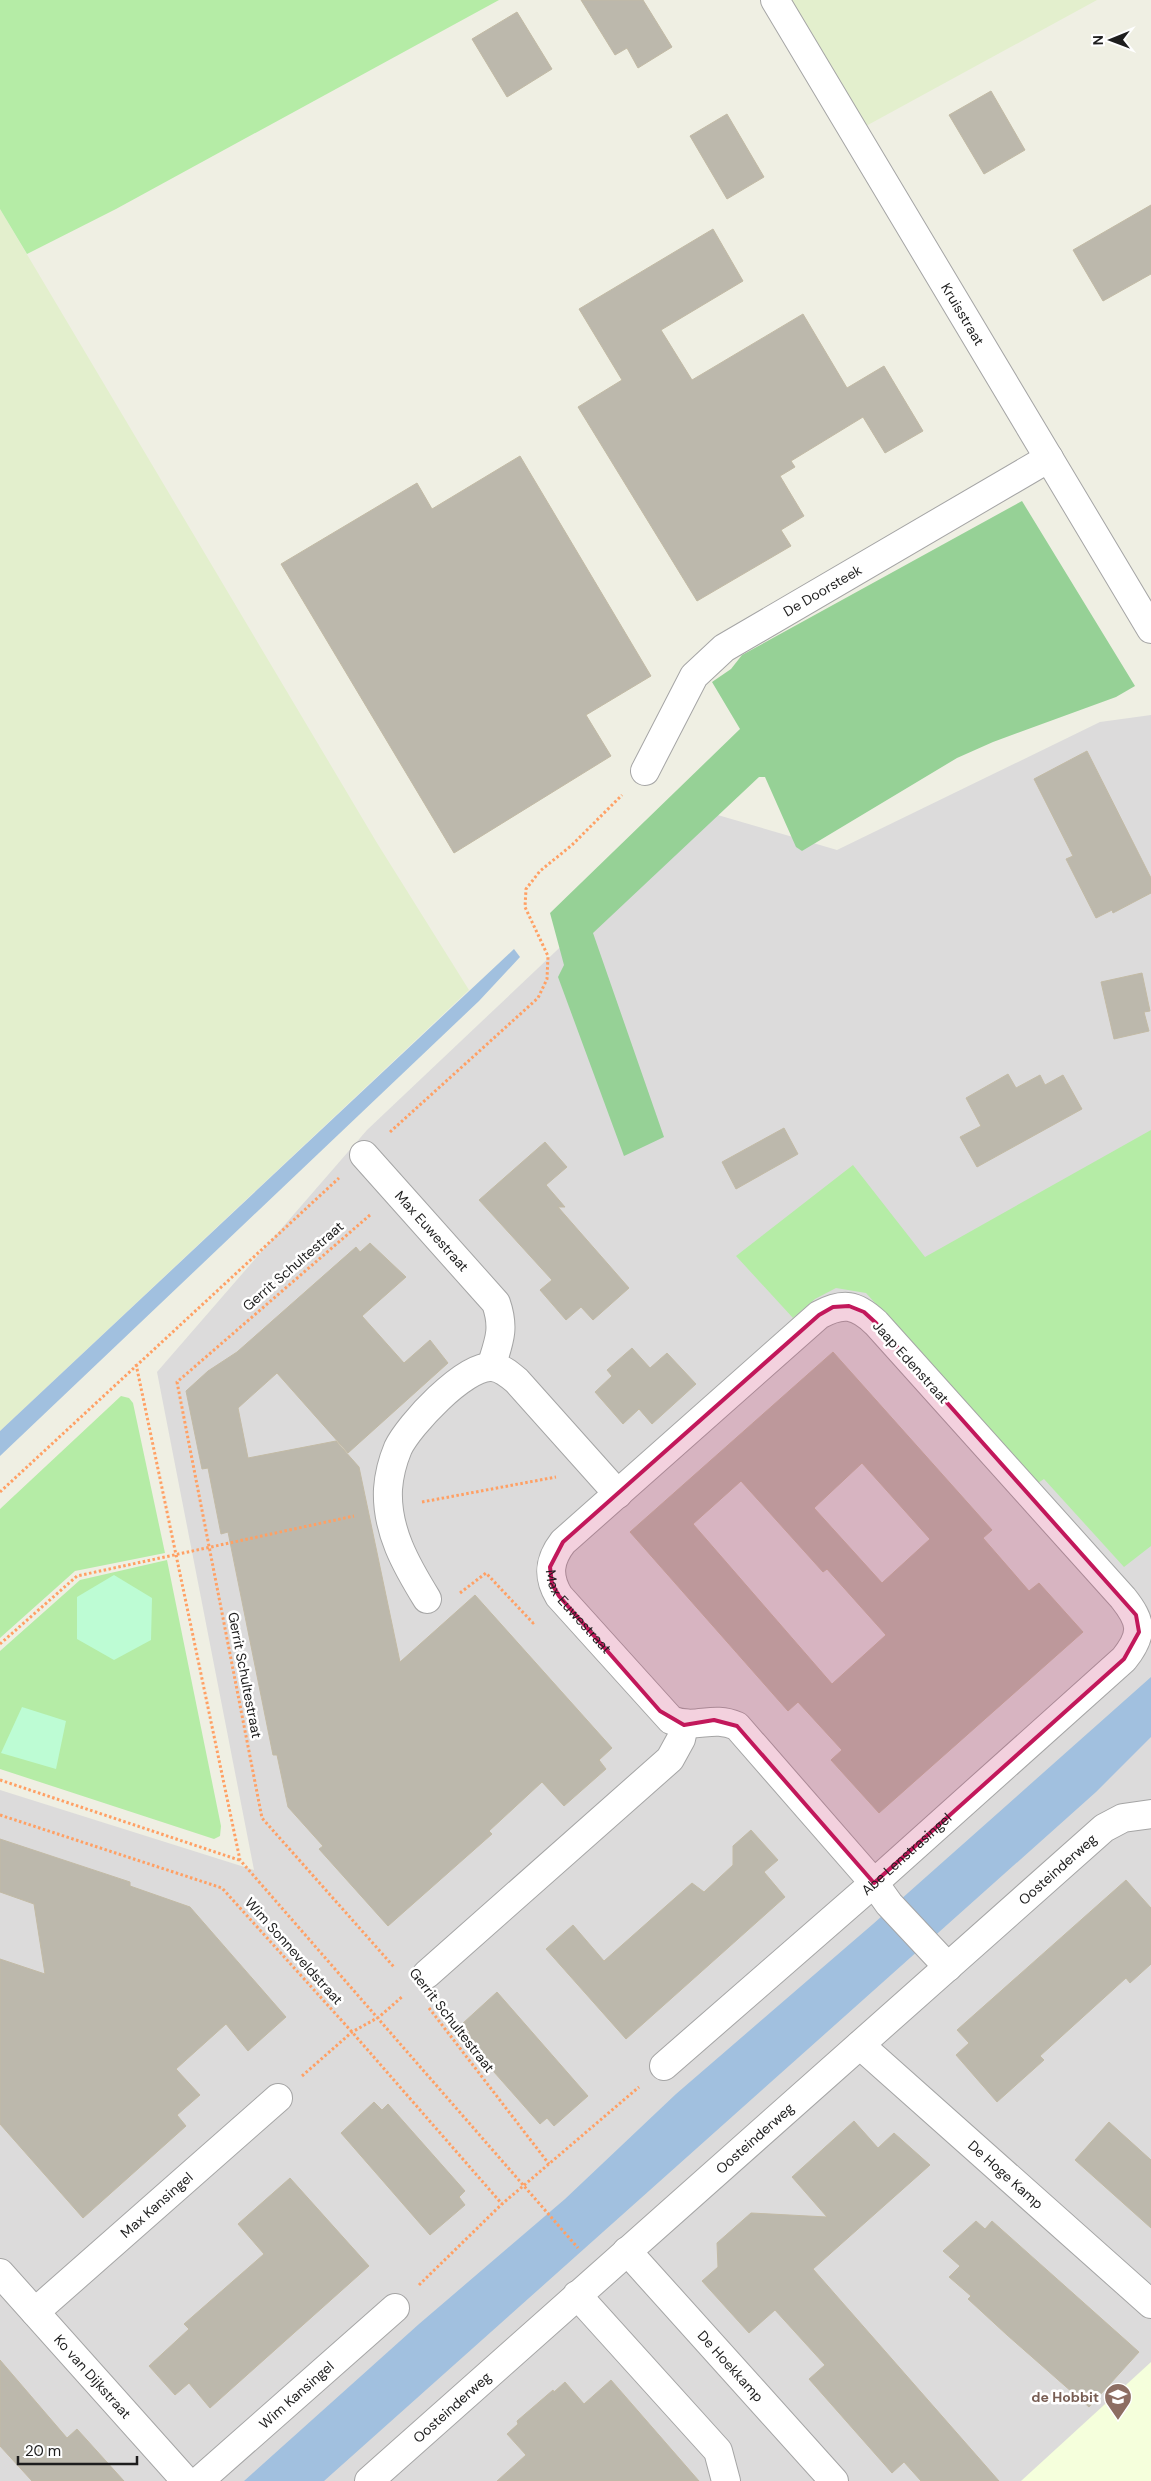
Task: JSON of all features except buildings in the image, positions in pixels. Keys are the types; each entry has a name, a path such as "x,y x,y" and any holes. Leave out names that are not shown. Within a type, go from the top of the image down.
{"street":[{"name":"Kruisstraat","path":"775,0 1151,629"},
{"name":"De Doorsteek","path":"645,771 694,676 724,648 1049,458"},
{"name":"Max Euwestraat","path":"364,1154 496,1302 502,1320 500,1337 491,1367"},
{"name":"Jaap Edenstraat","path":"618,1494 819,1315 833,1307 849,1306 864,1312 876,1323 1116,1590 1136,1615 1139,1632"},
{"path":"427,1599 407,1566 394,1534 388,1509 388,1487 392,1464 399,1447 414,1423 475,1370 491,1367 505,1372 517,1381 618,1494"},
{"name":"Max Euwestraat","path":"618,1494 563,1542 554,1553 550,1567 552,1584 559,1596 660,1711 671,1720 684,1725"},
{"name":"Abe Lenstrasingel","path":"664,2066 882,1893 1124,1659 1133,1648 1139,1632"},
{"path":"420,1981 670,1759 681,1739 684,1725 714,1720 726,1721 737,1726 948,1967"},
{"name":"Oosteinderweg","path":"369,2481 1104,1828 1123,1818 1151,1814"},
{"name":"De Hoge Kamp","path":"860,2045 1151,2304"},
{"name":"Max Kansingel","path":"35,2312 278,2098"},
{"name":"De Hoekkamp","path":"627,2251 834,2481"},
{"name":"Ko van Dijkstraat","path":"0,2273 186,2481"},
{"path":"577,2295 718,2451 726,2481"},
{"name":"Wim Kansingel","path":"198,2481 395,2308"}],"path":[{"name":"Gerrit Schultestraat","path":"398,1190 177,1382 262,1818 420,1981 549,2164"},
{"path":"136,1364 240,1860 379,2017 542,2209 580,2250"},
{"path":"0,1644 78,1576 388,1509 595,1469"},
{"path":"427,1599 444,1606 486,1572 533,1623 559,1596"},
{"path":"0,1780 240,1860"},
{"name":"Wim Sonneveldstraat","path":"0,1815 222,1888 352,2032 502,2204"},
{"path":"278,2098 352,2032 379,2017 420,1981"},
{"path":"395,2308 502,2204 664,2066"}],"highlighted area":[{"path":"849,1306 864,1312 876,1323 1136,1615 1139,1632 1124,1659 874,1883 737,1726 714,1720 684,1725 660,1711 559,1596 552,1584 550,1567 563,1542 819,1315 833,1307"}],"shaded area":[{"path":"791,0 1097,0 866,126"},
{"path":"0,209 377,843 469,990 0,1431"},
{"path":"1151,715 1151,2481 0,2481 0,1790 254,1870 157,1372 367,1130 704,811 837,850 1100,722"},
{"name":"de Hobbit","path":"1151,2362 1151,2481 1021,2481"}],"green space":[{"path":"0,0 499,0 116,209 27,254 0,209"},
{"path":"1022,501 1135,686 1116,697 993,742 957,758 802,851 796,847 765,777 759,777 593,933 664,1137 624,1156 558,977 564,965 550,913 740,729 712,682 731,669 742,655"},
{"path":"1151,1130 1151,1546 1124,1567 1044,1479 1038,1483 866,1293 836,1288 815,1299 793,1318 736,1256 853,1165 925,1257"},
{"path":"121,1396 129,1398 133,1403 165,1553 75,1571 0,1638 0,1509"},
{"path":"167,1560 221,1826 220,1836 214,1839 0,1769 0,1651 80,1580"},
{"path":"114,1575 152,1598 151,1640 114,1660 77,1639 77,1597"},
{"path":"22,1707 66,1721 56,1769 1,1753"}],"water":[{"path":"514,949 520,957 479,1001 0,1456 0,1431"},
{"path":"1151,1677 1151,1737 1096,1792 324,2481 244,2481 419,2324 565,2199 676,2094 873,1924"}],"place":[{"name":"de Hobbit","path":"1118,2421"}]}
